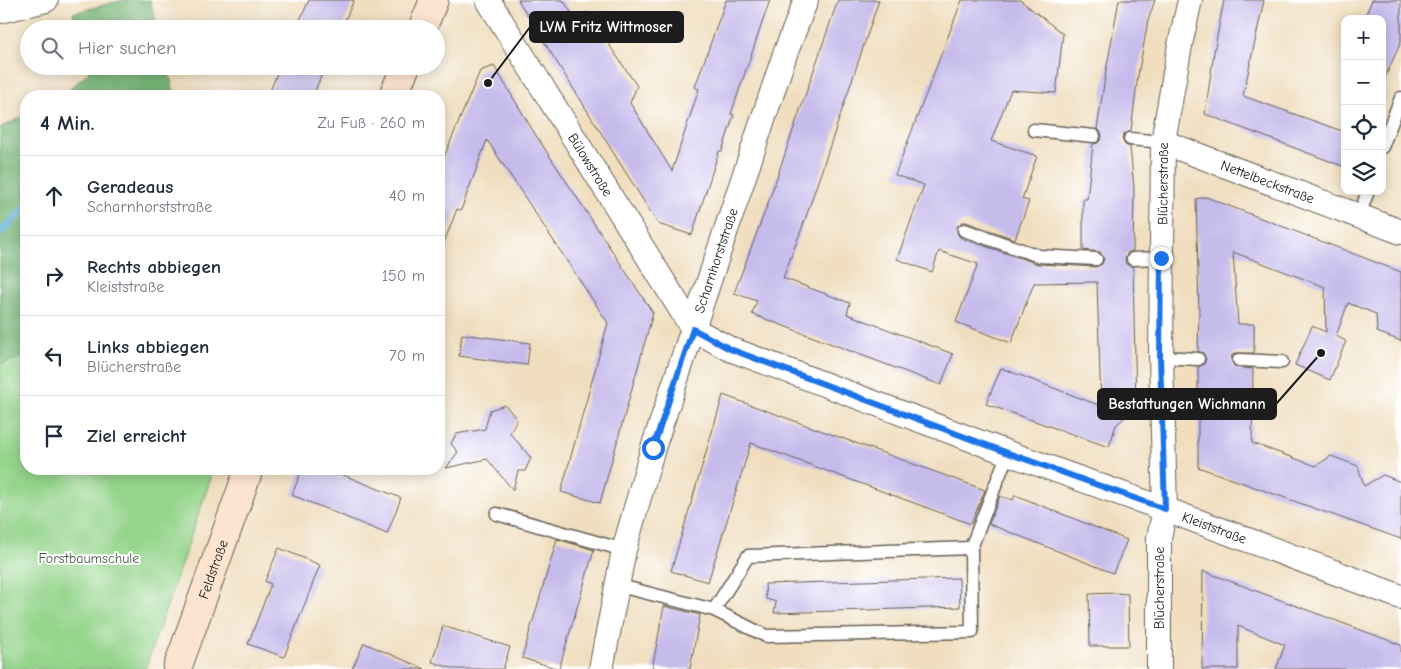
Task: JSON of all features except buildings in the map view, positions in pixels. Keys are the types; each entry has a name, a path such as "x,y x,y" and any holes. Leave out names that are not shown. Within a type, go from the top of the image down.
{"street":[{"path":"0,11 46,0"},
{"path":"426,20 434,0"},
{"name":"Bülowstraße","path":"488,0 693,329"},
{"name":"Scharnhorststraße","path":"601,669 624,550 653,448 785,54 806,0"},
{"name":"Blücherstraße","path":"1159,669 1160,538 1165,509 1160,357 1163,142 1190,0"},
{"path":"396,90 402,75"},
{"name":"Nettelbeckstraße","path":"1163,142 1401,232"},
{"name":"Kleiststraße","path":"693,329 730,349 1401,597"},
{"name":"Feldstraße","path":"177,669 247,475"}],"lane":[{"path":"1386,137 1401,98"},
{"path":"1034,130 1094,136"},
{"path":"1130,139 1163,142"},
{"path":"1359,216 1367,195"},
{"path":"964,230 1039,256 1096,260"},
{"path":"1133,259 1161,258"},
{"path":"1160,357 1198,359"},
{"path":"1239,360 1282,362"},
{"path":"616,586 714,610 766,636 972,632 970,548 1008,453"},
{"path":"497,514 624,550"},
{"path":"714,610 748,556 970,548"}],"green space":[{"path":"123,0 150,0 156,20 75,20 73,13"},
{"path":"86,75 169,75 173,90 69,90"},
{"name":"Forstbaumschule","path":"20,118 20,475 212,475 145,669 0,669 0,128"},
{"path":"20,118 20,358 0,364 0,128"}],"waterway":[{"path":"0,233 20,213"}],"place":[{"name":"LVM Fritz Wittmoser","path":"488,83"},
{"name":"Bestattungen Wichmann","path":"1321,353"}],"route":[{"path":"653,448 693,329 730,349 1008,453 1165,509 1160,357 1161,258"}]}
